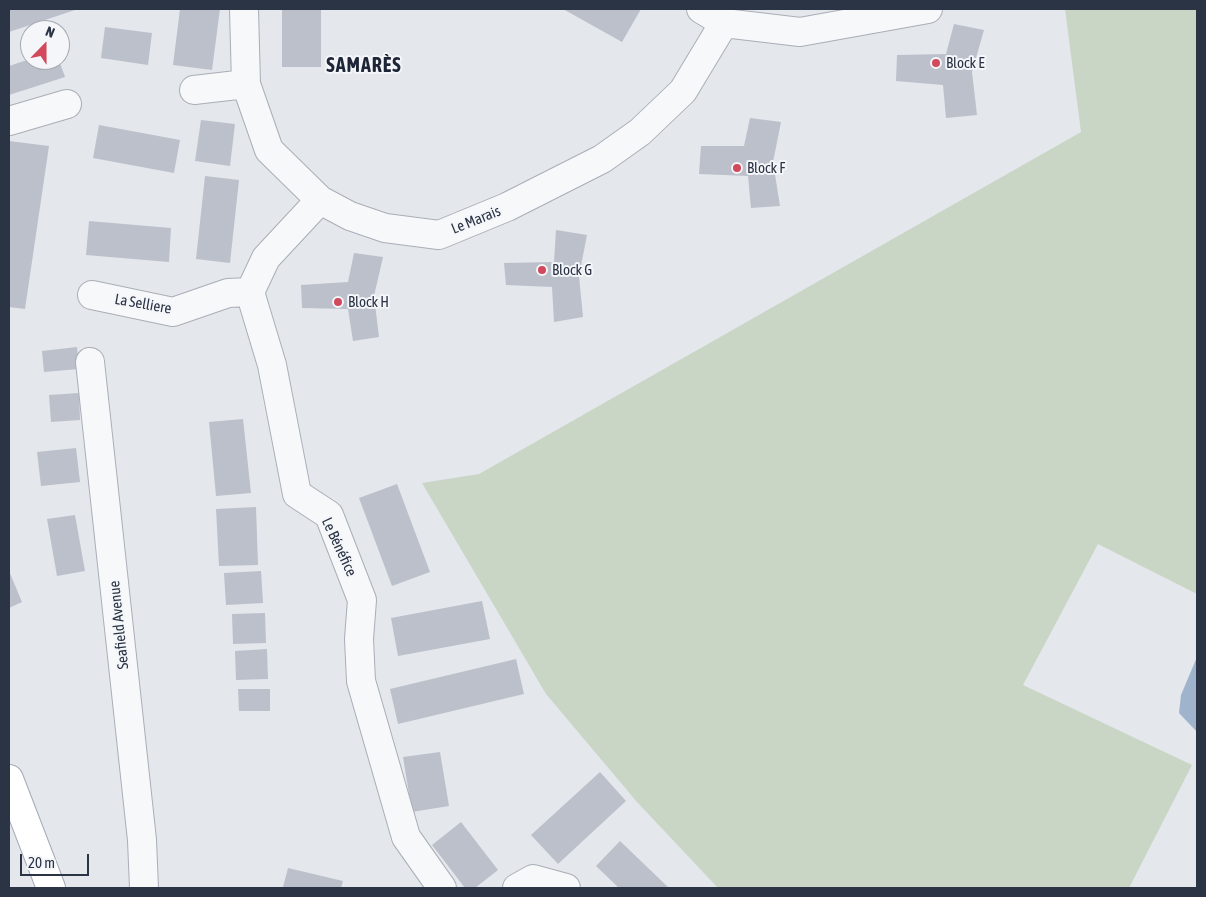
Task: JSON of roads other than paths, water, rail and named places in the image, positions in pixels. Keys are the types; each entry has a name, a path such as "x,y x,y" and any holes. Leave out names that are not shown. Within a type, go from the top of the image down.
{"main road":[{"path":"9,779 51,888"}],"street":[{"name":"Le Marais","path":"244,9 246,84 268,150 320,200 350,216 437,244 602,159 640,132 683,91 724,23"},
{"path":"700,9 724,23 800,32 928,9"},
{"path":"194,90 246,84"},
{"path":"9,121 67,104"},
{"path":"250,292 266,258 320,200"},
{"name":"La Selliere","path":"92,295 173,312 228,293 250,292"},
{"name":"Le Bénéfice","path":"250,292 272,365 297,494 329,515 362,600 359,639 360,681 384,756 400,821 406,837 442,888"},
{"name":"Seafield Avenue","path":"90,362 141,830 144,888"},
{"path":"517,888 533,880 566,888"}],"water":[{"path":"1197,657 1197,732 1179,713 1181,695"}],"place":[{"name":"Block E","path":"936,63"},
{"name":"Block F","path":"737,168"},
{"name":"Block G","path":"542,270"},
{"name":"Block H","path":"338,302"}],"district":[{"name":"SAMARÈS","path":"364,66"}]}
